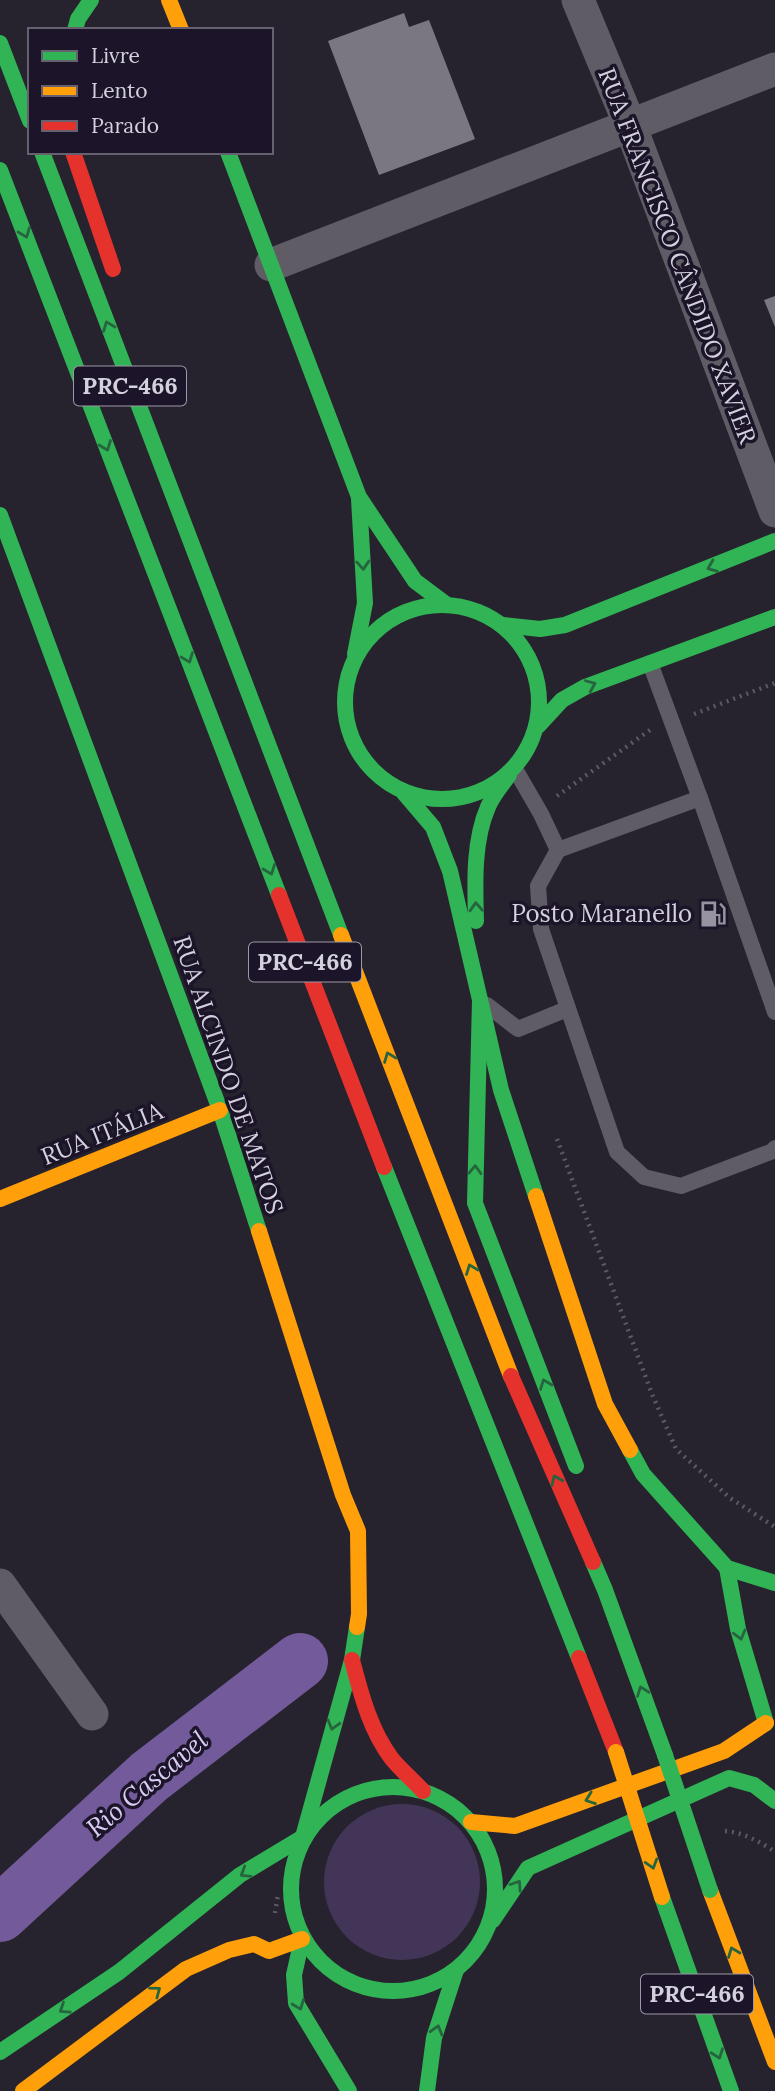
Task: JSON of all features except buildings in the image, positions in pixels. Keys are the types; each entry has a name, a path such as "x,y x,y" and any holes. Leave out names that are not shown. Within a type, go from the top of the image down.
{"main road":[{"path":"76,28 78,19 91,0"},
{"path":"169,0 180,28"},
{"path":"0,43 28,116"},
{"name":"PRC-466","path":"43,154 518,1393 605,1590 665,1755 710,1890 775,2062"},
{"path":"74,154 118,284"},
{"path":"229,154 359,497 415,581 447,605"},
{"name":"PRC-466","path":"0,170 430,1286 617,1752 662,1897 731,2091"},
{"name":"PRC-466","path":"165,428 219,619"},
{"path":"359,497 365,603 362,627 344,693 346,724 358,752 378,776 404,793 433,827 450,871 501,1090 605,1404 643,1474 727,1568 775,1583"},
{"name":"RUA ALCINDO DE MATOS","path":"0,516 220,1110 342,1494 358,1531 359,1614 352,1660 303,1837"},
{"path":"503,625 540,629 565,625 775,541"},
{"path":"352,663 368,638 390,619 418,607 447,605 477,611 503,625 522,646 535,671 540,698 538,726 529,749 487,808 480,844 475,894 480,1000"},
{"path":"538,726 562,700 586,687 775,617"},
{"path":"404,793 432,800 459,799 486,790 512,772"},
{"name":"PRC-466","path":"480,1000 474,1203 575,1462 605,1590"},
{"name":"RUA ITÁLIA","path":"0,1199 220,1110"},
{"path":"727,1568 738,1629 766,1723"},
{"name":"RUA ALCINDO DE MATOS","path":"352,1660 360,1693 377,1733 391,1758 423,1791"},
{"path":"764,1742 766,1723 775,1704"},
{"path":"471,1822 515,1826 724,1751 766,1723"},
{"path":"303,1837 291,1870 290,1905 302,1939 325,1967 355,1985 390,1992 425,1987 456,1970 475,1951 528,1868 729,1778 754,1785 775,1801"},
{"path":"0,2052 119,1972 240,1875 303,1837 326,1810 355,1793 389,1786 423,1791 449,1803 471,1822 486,1845 495,1872 495,1900 488,1928"},
{"path":"23,2091 186,1969 229,1950 254,1944 269,1951 302,1939"},
{"path":"302,1939 294,1975 296,2003 349,2091"},
{"path":"427,2091 434,2038 456,1970"}],"street":[{"name":"RUA FRANCISCO CÂNDIDO XAVIER","path":"578,0 630,125 775,511"},
{"path":"271,265 775,69"},
{"path":"0,1585 92,1714"}],"lane":[{"path":"650,663 775,1012"},
{"path":"512,772 541,814 558,850"},
{"path":"700,798 558,850 538,886 541,929 617,1152 644,1177 681,1186 775,1148"},
{"path":"480,1000 518,1029 567,1009"}],"path":[{"path":"541,814 553,799 647,731 775,683"},
{"path":"554,1129 652,1394 676,1449 730,1498 775,1527"},
{"path":"722,1831 753,1840 775,1852"}],"shaded area":[{"path":"402,1804 432,1810 457,1827 474,1852 480,1882 474,1912 457,1937 432,1954 402,1960 372,1954 347,1937 330,1912 324,1882 330,1852 347,1827 372,1810"}],"waterway":[{"name":"Rio Cascavel","path":"0,1914 149,1777 300,1661"}],"traffic: fast":[{"path":"76,28 78,19 91,0"},
{"path":"0,43 28,116"},
{"path":"43,154 341,935"},
{"path":"229,154 359,497 415,581 447,605"},
{"path":"0,170 279,895"},
{"path":"355,654 365,603 359,499"},
{"path":"0,515 220,1110 259,1231"},
{"path":"503,625 540,629 565,625 775,541"},
{"path":"442,605 461,606 479,612 511,633 532,665 538,683 539,702 538,721 532,739 511,771 479,792 461,798 442,799 423,798 405,792 373,771 352,739 346,721 345,702 346,683 352,665 373,633 405,612 423,606 442,605"},
{"path":"538,726 562,700 585,687 775,617"},
{"path":"476,921 476,863 483,820 495,794 509,775"},
{"path":"404,793 433,827 450,871 501,1090 536,1196"},
{"path":"480,1000 475,1203 576,1466"},
{"path":"384,1167 579,1658"},
{"path":"630,1450 643,1474 727,1568 775,1583"},
{"path":"593,1562 665,1755"},
{"path":"727,1568 738,1629 766,1723"},
{"path":"0,2052 119,1972 240,1875 303,1837 352,1660 357,1627"},
{"path":"665,1755 710,1890"},
{"path":"493,1920 528,1868 729,1778 754,1785 775,1801"},
{"path":"393,1787 432,1794 465,1817 488,1850 495,1889 488,1928 465,1961 432,1984 393,1991 354,1984 321,1961 298,1928 291,1889 298,1850 321,1817 354,1794 393,1787"},
{"path":"662,1897 731,2091"},
{"path":"302,1939 294,1975 296,2003 349,2091"},
{"path":"427,2091 434,2038 456,1970"}],"traffic: slow":[{"path":"169,0 180,28"},
{"path":"341,935 511,1376"},
{"path":"0,1199 220,1110"},
{"path":"536,1196 605,1404 630,1450"},
{"path":"259,1231 343,1495 358,1531 357,1627"},
{"path":"471,1822 515,1826 724,1751 766,1723"},
{"path":"616,1752 662,1897"},
{"path":"710,1890 775,2062"},
{"path":"23,2091 186,1969 229,1950 254,1944 269,1951 302,1939"}],"traffic: jam":[{"path":"74,154 113,269"},
{"path":"279,895 384,1167"},
{"path":"511,1376 593,1562"},
{"path":"579,1658 616,1752"},
{"path":"352,1660 367,1711 384,1748 423,1791"}],"place":[{"name":"Posto Maranello","path":"713,914"}]}
